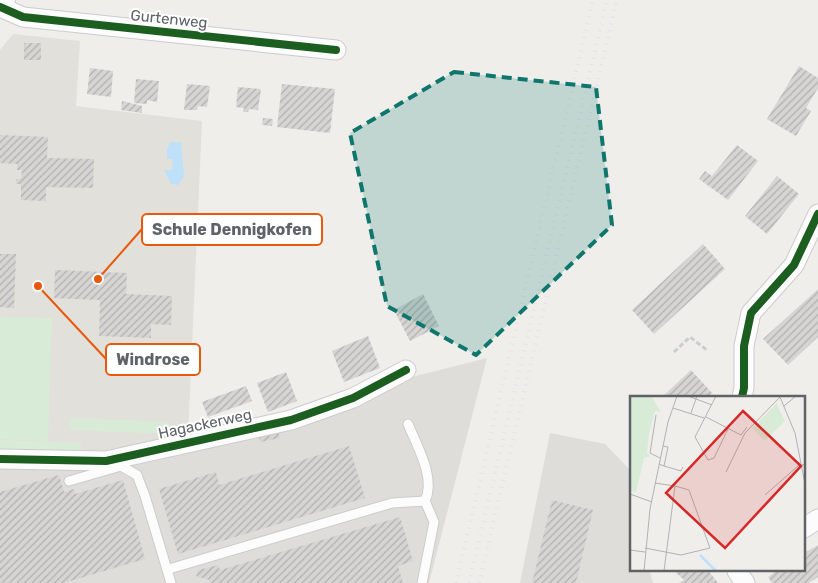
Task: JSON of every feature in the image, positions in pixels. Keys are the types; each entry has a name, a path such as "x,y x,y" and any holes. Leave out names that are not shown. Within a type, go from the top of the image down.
{"street":[{"path":"0,6 3,0"},
{"name":"Gurtenweg","path":"0,6 23,17 336,50"},
{"path":"742,396 744,346 751,313 794,265 818,214"},
{"name":"Hagackerweg","path":"0,458 106,461 292,420 353,398 406,370"},
{"path":"806,527 818,519"}],"lane":[{"path":"408,424 422,456 428,493 425,501 434,522 422,583"},
{"path":"69,481 121,466 137,475 169,569 171,583"},
{"path":"169,569 392,502 425,501"}],"path":[{"path":"674,352 690,337 708,352"}],"highlighted area":[{"path":"454,72 596,87 612,225 476,355 387,306 350,133"}],"shaded area":[{"path":"13,34 80,41 76,106 202,121 188,437 113,455 0,455 0,50"},
{"path":"487,358 429,583 0,583 0,465 97,466 388,383"},
{"path":"550,433 605,444 630,470 630,570 649,570 653,583 520,583"}],"green space":[{"path":"0,317 52,318 48,441 0,439"},
{"path":"70,418 169,422 169,434 70,430"},
{"path":"0,440 81,443 81,453 0,450"}],"water":[{"path":"171,142 181,142 184,177 178,185 171,184 164,170 172,170 173,159 167,159 167,148"}],"building":[{"path":"24,43 41,43 41,60 24,60"},
{"path":"799,66 818,78 818,88 806,108 811,111 796,136 767,119"},
{"path":"90,68 113,71 111,97 87,94"},
{"path":"136,79 159,81 157,102 147,100 147,104 134,103"},
{"path":"187,84 210,86 207,107 198,106 197,110 184,110"},
{"path":"282,84 335,89 330,133 277,127"},
{"path":"238,87 261,89 258,110 249,109 248,112 243,112 244,108 236,107"},
{"path":"122,101 142,106 142,113 121,110"},
{"path":"263,118 273,119 272,126 262,125"},
{"path":"0,135 48,137 47,158 94,159 93,188 46,187 46,201 21,200 21,184 16,184 16,179 21,179 22,170 17,170 17,164 0,163"},
{"path":"737,145 758,161 728,200 699,179 705,171 712,176"},
{"path":"777,176 799,194 767,234 745,216"},
{"path":"703,244 725,269 654,334 632,310"},
{"path":"0,254 16,254 14,308 0,307"},
{"path":"55,270 127,273 126,294 172,296 171,325 151,324 151,338 99,336 100,300 54,298"},
{"path":"818,289 818,337 788,365 763,339"},
{"path":"423,294 439,326 410,341 394,310"},
{"path":"368,336 380,368 344,382 332,351"},
{"path":"691,370 712,393 710,396 663,396"},
{"path":"286,372 297,401 268,412 257,383"},
{"path":"246,386 252,401 208,417 202,402"},
{"path":"278,428 280,438 260,442 258,432"},
{"path":"349,446 365,498 178,554 159,489 216,472 219,485"},
{"path":"59,475 64,492 74,489 75,494 123,480 145,559 63,583 0,583 0,492"},
{"path":"552,500 593,510 576,583 532,583"},
{"path":"400,517 413,561 398,566 403,583 209,583 209,580 196,576 198,570 218,565 220,570"},
{"path":"818,545 818,577 809,583 772,583 768,577 778,570 806,570 806,552"},
{"path":"673,570 708,570 718,583 679,583 684,580"}],"railway":[{"path":"456,583 593,0"},
{"path":"469,583 607,0"},
{"path":"479,583 617,0"}],"cycle path":[{"path":"0,7 23,17 336,50"},
{"path":"742,396 744,346 751,313 794,265 818,214"},
{"path":"0,459 106,461 291,420 353,398 406,370"}],"place":[{"name":"Schule Dennigkofen","path":"98,279"},
{"name":"Windrose","path":"38,286"}]}
